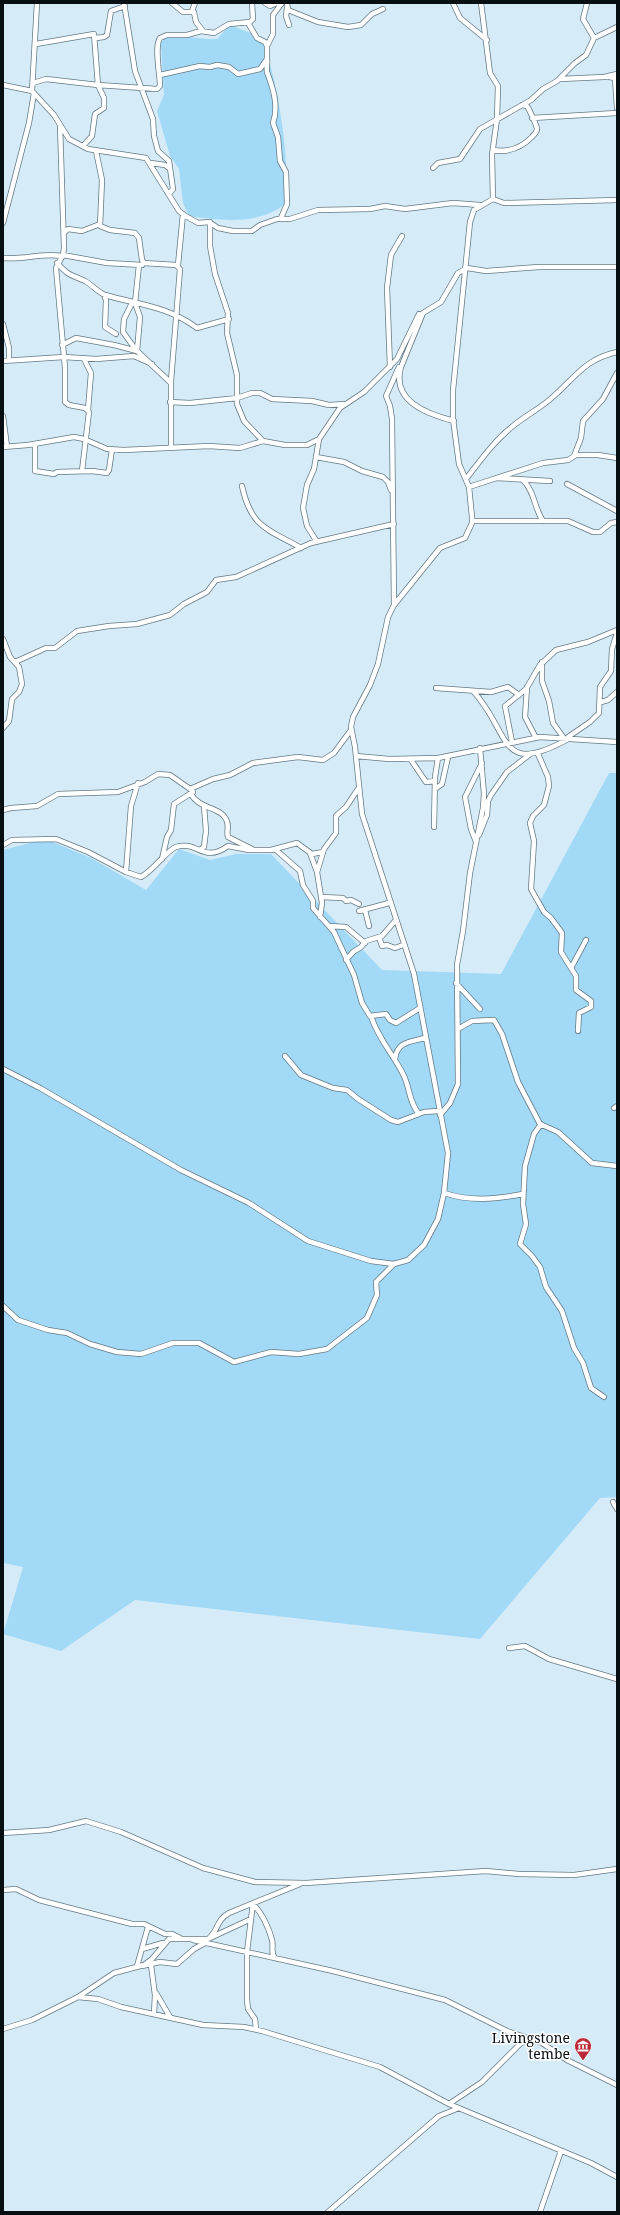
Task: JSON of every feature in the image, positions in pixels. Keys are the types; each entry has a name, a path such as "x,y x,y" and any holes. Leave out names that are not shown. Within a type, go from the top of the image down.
{"street":[{"path":"3,220 29,123 33,92 37,3"},
{"path":"172,3 183,12 192,11"},
{"path":"195,3 192,11 203,31"},
{"path":"33,83 46,79 140,89 158,88 160,75 157,44 160,38 167,35 187,35 203,31 214,32 227,25 248,23 253,20 252,3"},
{"path":"265,3 271,6 277,3"},
{"path":"281,218 287,204 286,172 279,160 280,143 273,123 277,115 276,101 267,69 267,46 273,34 273,15 282,3"},
{"path":"453,3 460,18 487,40"},
{"path":"481,3 487,40 490,73 498,86 497,119 493,150 493,199"},
{"path":"587,3 583,18 594,38"},
{"path":"96,38 107,35 111,11 124,4 134,71 153,119 154,136 158,151 167,158 172,189 169,194"},
{"path":"287,6 295,14 310,19 348,27 361,25 372,14 383,8"},
{"path":"287,6 286,16 289,25"},
{"path":"248,23 257,38 265,42 267,46"},
{"path":"433,168 438,163 460,159 480,129 522,105 543,89 560,79 575,63 586,55 594,38 617,27"},
{"path":"36,44 91,33 94,34 96,38 98,85 104,98 104,108 95,114 92,136 83,146"},
{"path":"160,75 200,66 210,67 217,65 227,66 240,74 260,69 267,59"},
{"path":"604,77 617,74"},
{"path":"560,79 615,78 617,108"},
{"path":"3,86 33,92 70,139 83,146 96,151 145,157 151,163 169,194 183,214 198,223 210,222 219,228 249,231 260,225 281,218 289,219 318,210 370,209 385,206 405,209 453,203 480,205"},
{"path":"531,115 533,98"},
{"path":"493,150 504,151 525,145 537,131 527,106 522,105"},
{"path":"531,115 617,113"},
{"path":"60,125 64,235 63,255 56,268 64,357 66,404 88,410"},
{"path":"96,151 102,180 100,224 104,228 135,233 139,238 142,260 144,263 178,266"},
{"path":"151,163 165,165 169,168"},
{"path":"3,1069 40,1088 180,1170 248,1203 297,1236 371,1261 394,1264 408,1260 424,1245 438,1219 444,1193 448,1153 439,1113 414,974 389,903 362,814 358,789 356,756 351,730 353,717 370,685 378,664 388,617 394,605 440,548 467,536 472,521 469,487 459,464 454,421 453,383 467,268 470,222 474,210 480,205 493,199 504,203 617,200"},
{"path":"171,448 170,402 180,274 178,266 183,214"},
{"path":"210,222 210,239 215,274 224,297 229,319 227,333 237,375 236,398 244,421 263,441"},
{"path":"64,235 68,229 82,231 100,224"},
{"path":"390,367 387,288 391,255 402,236"},
{"path":"3,258 26,258 48,254 63,255 107,263 140,265 152,264"},
{"path":"57,264 71,277 84,281 104,294 133,303 153,305 177,315 199,328 229,319"},
{"path":"140,265 133,303 124,319 122,332 137,351 152,364 160,375 171,383"},
{"path":"454,421 417,408 404,396 400,388 399,375 423,313 440,302 458,273 467,268 486,271 538,267 617,267"},
{"path":"104,294 106,300 105,327 116,334"},
{"path":"133,303 140,317 137,351"},
{"path":"317,542 308,526 302,508 307,485 314,469 319,439 340,408 364,392 390,367 402,350 420,313 434,306"},
{"path":"3,324 9,348 9,360"},
{"path":"62,346 74,338 108,343 137,351"},
{"path":"394,605 392,419 386,395 393,378 408,351"},
{"path":"466,479 492,445 512,427 555,396 574,374 595,360 617,352"},
{"path":"3,361 64,357 84,359 134,356 152,364"},
{"path":"82,471 84,447 87,440 91,378 89,368 84,359"},
{"path":"574,456 581,438 583,421 603,399 617,372"},
{"path":"170,402 190,403 236,398 246,393 259,393 272,399 312,401 329,405 346,404"},
{"path":"3,416 5,447 34,444 64,438 87,440 112,449 214,446 240,448 263,441 285,444 307,444 319,439"},
{"path":"34,444 36,472 54,474 57,472 82,471 108,472 112,449"},
{"path":"469,487 543,463 568,460 574,456 598,455 617,458"},
{"path":"316,457 344,462 362,471 383,477 388,482 392,493"},
{"path":"493,478 550,481"},
{"path":"524,480 531,489 538,513 544,521"},
{"path":"567,484 617,511"},
{"path":"242,486 246,506 261,526 301,548"},
{"path":"472,521 571,521 593,532 600,532 611,523 617,522"},
{"path":"15,662 46,648 55,648 77,631 109,626 137,624 170,615 184,604 207,592 216,580 236,577 317,542 394,524"},
{"path":"512,742 504,710 506,703 519,695 527,687 542,662 556,650 588,642 617,632"},
{"path":"473,691 489,712 506,744 514,751 529,755 538,754 567,737 597,716 601,702 600,687 611,671 612,648 617,632"},
{"path":"3,639 10,657 18,668 21,688 12,699 9,722 3,728"},
{"path":"542,662 542,681 550,701 553,723 567,737"},
{"path":"436,688 496,692 508,687 519,695"},
{"path":"527,687 525,717 536,738"},
{"path":"601,702 608,700 617,692"},
{"path":"3,810 37,806 58,794 115,793 128,789 138,783 145,782 155,775 166,774 190,788 213,779 230,776 253,763 298,757 323,760 334,753 351,730"},
{"path":"356,756 411,760 438,758 448,757 480,748 536,738 567,737 617,742"},
{"path":"285,1056 301,1075 333,1088 347,1090 386,1118 398,1122 419,1114 439,1113 450,1103 457,1090 457,962 464,927 470,873 484,794 480,748"},
{"path":"538,754 548,777 549,786 544,805 532,816 530,823 534,841 531,889 544,912 551,918 561,931 561,952 576,976 576,990 591,1002 591,1007 579,1013 578,1031"},
{"path":"476,846 487,815 488,801 491,795 501,783 504,775 529,755"},
{"path":"435,789 442,784 448,757"},
{"path":"434,827 435,781 438,758"},
{"path":"411,760 426,782 435,781"},
{"path":"476,846 471,829 465,796 482,763"},
{"path":"126,872 131,806 138,783"},
{"path":"162,859 167,837 171,830 174,804 191,794 198,786"},
{"path":"317,872 323,852 336,833 336,816 346,807 358,789"},
{"path":"191,794 196,801 225,817 229,824 228,837 255,850"},
{"path":"200,850 204,847 206,831 204,806"},
{"path":"3,845 12,840 56,839 88,852 126,872 142,877 175,848 188,846 210,854 229,846 255,850 276,850 297,843 310,853 317,872 321,897 320,917"},
{"path":"276,850 300,871 303,885 312,900 313,908 334,932 354,975 362,1003 371,1016 382,1041 395,1059 406,1082 412,1103 419,1114"},
{"path":"310,853 323,852"},
{"path":"321,897 331,899 343,898 346,901 351,900 359,904"},
{"path":"359,911 389,903"},
{"path":"365,910 369,926"},
{"path":"346,960 353,952 362,947 366,941 384,935 395,921"},
{"path":"329,926 346,927 365,943"},
{"path":"379,937 382,946 387,945 394,948 403,945"},
{"path":"571,968 586,940"},
{"path":"456,983 480,1009"},
{"path":"371,1016 386,1014 390,1020 396,1023 420,1008"},
{"path":"458,1029 472,1021 480,1022 491,1019 496,1022 508,1048 510,1061 518,1082 541,1124 558,1132 592,1163 617,1166"},
{"path":"395,1059 396,1053 403,1044 425,1038"},
{"path":"541,1124 534,1134 530,1156 525,1166 523,1194 526,1224 520,1240 521,1247 529,1252 540,1267 546,1287 562,1311 574,1348 583,1363 591,1388 595,1392 604,1396"},
{"path":"444,1193 465,1199 499,1198 523,1194"},
{"path":"3,1306 13,1316 21,1321 52,1331 67,1333 90,1344 117,1352 141,1354 173,1343 199,1343 229,1361 238,1361 272,1352 299,1354 327,1349 367,1318 377,1295 376,1282 394,1264"},
{"path":"613,1502 617,1509"},
{"path":"509,1648 525,1646 549,1659 617,1679"},
{"path":"3,1834 49,1830 86,1822 121,1832 186,1861 232,1877 255,1882 306,1882 406,1875 447,1875 482,1871 519,1874 571,1875 617,1869"},
{"path":"207,1941 221,1917 306,1882"},
{"path":"3,1890 16,1889 39,1900 132,1924 144,1924 165,1934 172,1934 181,1938"},
{"path":"253,1904 247,1952 248,2005 255,2019 256,2030"},
{"path":"253,1904 260,1911 272,1938 272,1954 275,1958"},
{"path":"3,2029 32,2020 78,1997 110,1975 120,1970 160,1962 177,1964 194,1949 251,1918"},
{"path":"138,1966 148,1926"},
{"path":"142,1949 165,1942 172,1938 207,1941 435,1997 500,2026 507,2031 542,2043 567,2060 617,2084"},
{"path":"138,1966 150,1961 165,1942"},
{"path":"151,1965 154,1987 154,2014"},
{"path":"154,1987 170,2017"},
{"path":"78,1997 98,1999 203,2025 256,2030 380,2067 449,2104 561,2151 617,2177"},
{"path":"449,2104 482,2082 520,2044 528,2039"},
{"path":"328,2212 439,2116 459,2108"},
{"path":"540,2212 561,2151"}],"shaded area":[{"path":"230,25 263,38 274,79 281,119 286,161 287,203 265,215 240,220 189,216 183,203 179,169 170,156 157,111 164,95 161,43 167,36 217,39"},
{"path":"609,773 617,773 617,1497 600,1498 480,1639 135,1600 61,1651 3,1634 23,1567 3,1563 3,850 45,839 91,858 146,890 179,849 210,860 236,854 271,854 382,970 501,974"}],"place":[{"name":"Livingstone tembe","path":"583,2061"}]}
